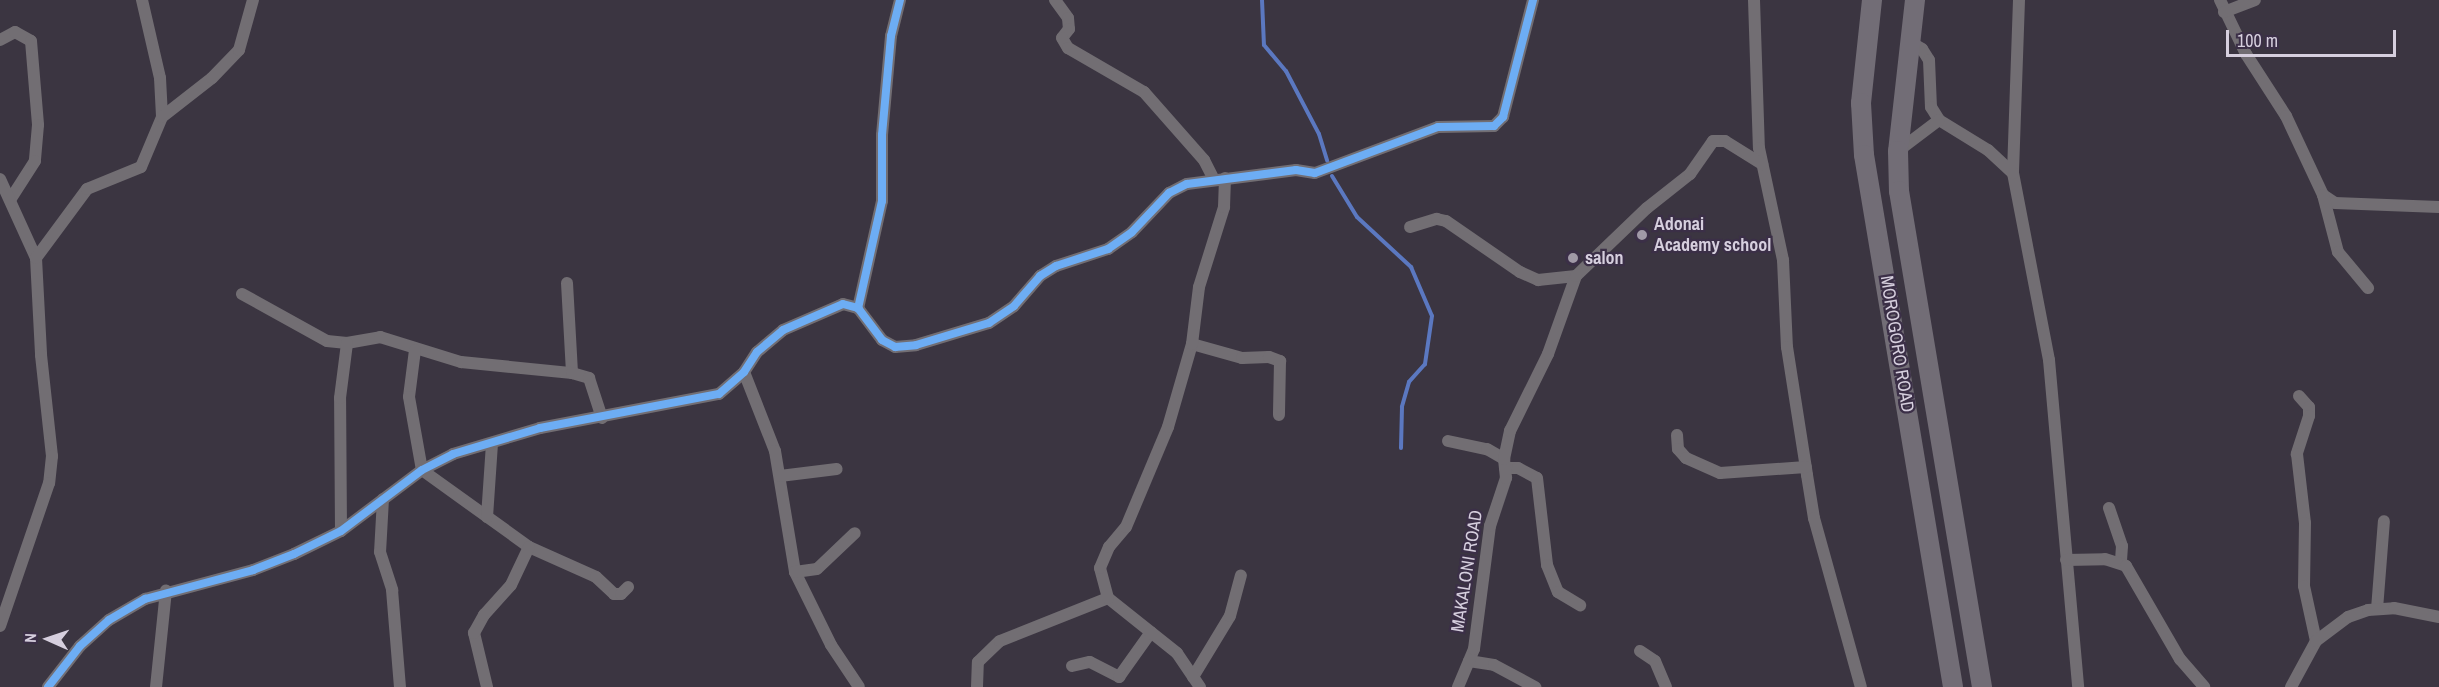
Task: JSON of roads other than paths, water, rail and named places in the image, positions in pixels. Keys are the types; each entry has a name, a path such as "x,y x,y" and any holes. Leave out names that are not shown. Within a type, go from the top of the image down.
{"highway":[{"name":"MOROGORO ROAD","path":"1872,0 1863,64 1864,155 1953,687"},
{"name":"MOROGORO ROAD","path":"1915,0 1898,151 1912,286 1982,687"}],"street":[{"path":"36,258 87,189 141,167 162,117 160,78 142,0"},
{"path":"162,117 212,78 239,50 253,0"},
{"path":"858,308 882,201 882,135 891,36 900,0"},
{"path":"1055,0 1068,18 1069,29 1062,38 1068,48 1127,79 1144,93 1220,179 1224,207 1199,287 1191,344 1168,427 1126,527 1109,547 1100,568 1108,598 1177,653 1196,682 1230,616 1241,575"},
{"path":"48,687 80,646 109,620 166,591 253,570 341,531 422,470 453,454 540,428 719,394 744,372 757,352 783,330 843,304 858,308 882,340 895,347 925,343 989,323 1056,266 1108,249 1132,231 1169,193 1187,184 1296,170 1315,173 1437,127 1485,127 1500,123 1533,0"},
{"path":"1754,0 1762,164 1783,260 1787,347 1814,518 1861,687"},
{"path":"2019,0 2013,173 2049,360 2078,687"},
{"path":"2255,0 2222,6 2246,54 2286,116 2323,195 2338,252 2368,288"},
{"path":"0,40 15,32 31,41 38,125 35,161 10,200"},
{"path":"1910,42 1922,49 1929,60 1930,107 1939,120 1988,150 2013,173"},
{"path":"1898,151 1939,120"},
{"path":"1410,227 1432,220 1446,221 1520,272 1538,280 1576,276 1647,208 1690,174 1713,141 1725,141 1762,164"},
{"path":"0,179 36,258 41,355 52,456 49,483 0,626"},
{"path":"2323,195 2336,203 2439,207"},
{"name":"MAKALONI ROAD","path":"1458,687 1469,661 1490,526 1506,478 1505,459 1516,414 1548,354 1576,276"},
{"path":"567,283 572,372"},
{"path":"242,294 327,341 347,343 380,337 415,350 461,362 572,372 590,378 602,418"},
{"path":"341,531 340,398 347,343"},
{"path":"1191,344 1242,358 1269,357 1280,361 1279,415"},
{"path":"415,350 409,397 422,470 529,547 596,577 614,594 621,594 628,587"},
{"path":"744,372 780,476 795,572 831,645 860,687"},
{"path":"2299,396 2309,407 2309,416 2297,454 2305,523 2304,586 2316,641"},
{"path":"1677,435 1678,449 1686,458 1720,474 1806,467"},
{"path":"1448,441 1486,449 1537,478 1547,565 1558,592 1580,605"},
{"path":"487,518 492,443"},
{"path":"780,476 837,469"},
{"path":"383,499 380,552 392,590 400,687"},
{"path":"2109,508 2122,546 2121,561 2180,658 2204,687"},
{"path":"2377,609 2385,521"},
{"path":"795,572 817,569 855,533"},
{"path":"487,687 474,633 484,615 511,585 529,547"},
{"path":"2067,560 2121,561"},
{"path":"156,687 166,591"},
{"path":"977,687 978,662 1000,641 1108,598"},
{"path":"2290,687 2316,641 2348,617 2377,609 2394,608 2439,617"},
{"path":"1072,666 1090,662 1119,677 1151,632"},
{"path":"1640,651 1655,661 1666,687"},
{"path":"1469,661 1494,665 1535,687"}],"waterway":[{"path":"1262,0 1264,45 1286,71 1319,134 1327,161"},
{"path":"1332,176 1357,217 1411,267 1432,316 1425,364 1409,382 1402,407 1401,448"}],"place":[{"name":"Adonai Academy school","path":"1642,235"},
{"name":"salon","path":"1573,258"}]}
